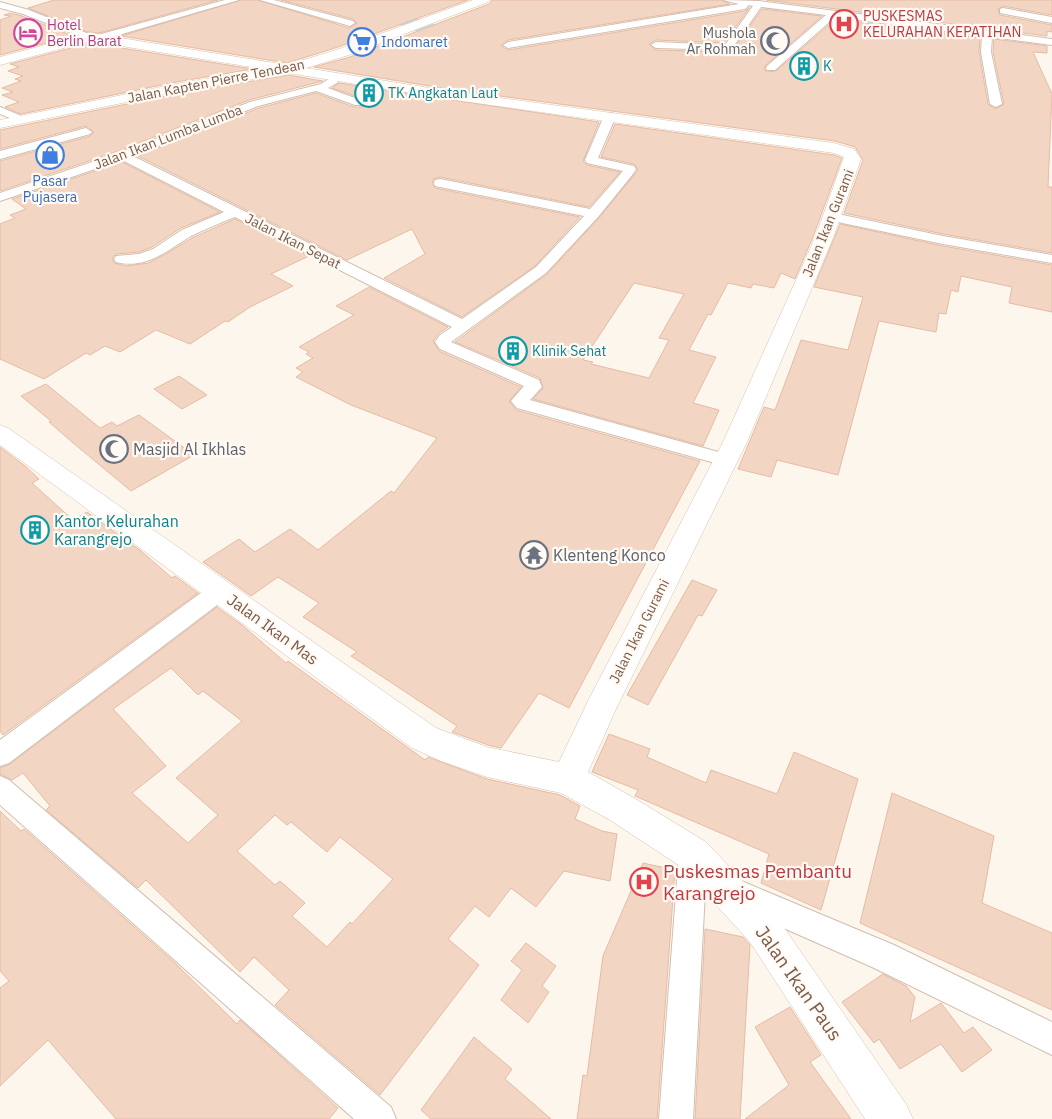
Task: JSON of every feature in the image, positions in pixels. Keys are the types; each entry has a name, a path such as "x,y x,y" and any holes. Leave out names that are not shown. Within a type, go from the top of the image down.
{"main road":[{"name":"Jalan Kapten Pierre Tendean","path":"0,124 176,88 288,69 384,37 484,0"},
{"path":"0,61 94,38"},
{"name":"Jalan Ikan Gurami","path":"94,38 448,95 834,148 849,153 853,159 833,216 726,460 594,723 568,779"},
{"name":"Jalan Ikan Mas","path":"0,433 221,590 424,738 487,762 568,779"},
{"name":"Jalan Ikan Paus","path":"568,779 622,809 693,854 763,929 892,1119"}],"street":[{"path":"0,5 12,7 94,38 235,0"},
{"path":"264,0 350,23"},
{"path":"727,0 756,2 833,14 997,25 1052,20"},
{"path":"778,6 811,0"},
{"path":"996,104 986,52 1009,0"},
{"path":"508,45 756,2"},
{"path":"656,45 728,48 756,2"},
{"path":"0,10 12,7"},
{"path":"771,68 833,14"},
{"path":"997,25 1052,45"},
{"name":"Jalan Ikan Lumba Lumba","path":"0,197 123,156 254,104 317,88 330,83 335,78"},
{"path":"317,88 359,103"},
{"path":"0,110 20,119"},
{"path":"610,116 591,160 630,170 593,214 541,270 443,340 444,344 533,384 521,403 726,460"},
{"path":"1,153 86,132"},
{"name":"Jalan Ikan Sepat","path":"123,156 462,326"},
{"path":"440,183 593,214"},
{"path":"121,259 141,258 158,252 187,233 235,212"},
{"path":"833,216 943,240 1052,259"},
{"path":"0,755 221,590"},
{"path":"0,788 379,1119"},
{"path":"676,1119 693,854"},
{"path":"725,888 884,956 1052,1039"}],"building":[{"path":"54,0 218,0 99,33 88,32 28,8"},
{"path":"241,0 258,0 349,28 357,23 353,19 281,0 468,0 338,47 287,63 121,36"},
{"path":"492,0 721,0 730,4 508,40 501,46 508,50 745,11 750,7 724,43 656,40 649,44 656,50 731,52 762,9 822,16 766,65 764,69 767,72 776,71 836,19 980,38 979,52 988,104 995,109 1004,104 993,52 994,39 1047,46 1047,53 1033,52 1052,94 1048,187 1052,187 1052,253 943,234 844,213 863,160 855,147 835,141 448,89 314,67 350,57 489,4"},
{"path":"766,0 1052,0 1052,15 1003,6 998,9 1000,15 1052,25 1052,32 1047,31 1047,36"},
{"path":"10,13 73,36 0,55 0,20 11,16 4,15"},
{"path":"90,43 253,69 176,82 21,114 5,107 19,102 2,95 13,92 2,88 21,81 15,79 23,76 8,71 19,67 10,64"},
{"path":"288,75 323,81 249,100 118,151 0,191 0,161 90,136 94,132 86,126 0,149 0,130 176,94"},
{"path":"339,83 599,122 583,161 587,165 620,172 589,207 440,177 433,179 432,184 435,188 580,217 535,266 462,317 384,278 425,254 412,229 347,260 138,156 259,108 316,93 354,107 363,107 366,104 364,99 332,88"},
{"path":"615,124 834,155 842,158 813,237 795,279 781,273 774,288 753,284 751,288 728,283 711,315 708,314 689,350 716,357 693,403 719,410 703,446 533,399 543,388 540,378 455,342 547,274 599,218 638,170 634,164 601,157","holes":["634,283 684,294 659,338 669,340 649,378 591,364 593,362 583,360"]},
{"path":"122,162 220,212 181,228 152,247 139,252 116,254 112,258 114,263 127,266 148,263 192,238 235,219 309,256 271,274 293,286 250,307 228,322 225,321 190,344 156,330 120,352 105,346 90,355 86,353 44,379 0,359 0,224 15,218 10,215 26,209 12,199"},
{"path":"840,224 943,246 1052,265 1052,312 1009,303 1012,287 961,276 958,292 951,290 946,314 939,313 936,332 879,321 838,475 777,460 771,477 738,469 764,407 775,410 801,340 848,350 863,297 814,287"},
{"path":"369,287 448,327 439,333 433,341 439,351 521,387 509,401 516,410 700,461 569,708 539,693 501,748 452,732 457,726 351,656 357,652 303,617 319,603 278,577 251,596 203,562 239,539 255,552 290,529 318,550 391,491 394,493 437,438 351,405 296,377 303,372 296,368 313,358 306,354 309,352 299,347 354,315 336,306"},
{"path":"179,376 207,395 182,409 154,389"},
{"path":"46,384 100,428 112,422 117,426 139,415 194,455 131,491 21,396"},
{"path":"0,447 39,479 32,483 73,520 87,512 141,551 172,578 175,576 198,593 3,735 0,731"},
{"path":"692,580 717,590 702,616 698,615 648,705 627,695"},
{"path":"217,607 242,625 286,663 288,661 425,760 428,757 487,779 560,795 580,806 575,819 602,831 617,834 610,881 564,871 536,907 511,888 489,917 475,906 448,939 479,965 380,1095 275,1005 289,990 254,957 240,972 146,880 138,888 46,810 50,806 23,773 12,780 0,774 0,768 10,764","holes":["171,668 198,695 203,691 242,721 176,778 218,815 188,843 132,793 166,766 113,709","275,815 287,825 291,822 327,852 340,837 393,879 352,924 350,922 327,947 292,916 305,903 280,881 275,885 237,851"]},
{"path":"609,734 650,749 647,757 706,783 711,770 777,794 794,752 858,779 821,910 761,883 769,854 635,796 638,790 592,772"},
{"path":"892,793 994,836 982,903 1052,933 1052,1010 860,923"},
{"path":"0,811 21,831 24,829 175,963 237,1024 240,1020 338,1108 329,1119 116,1119 48,1040 0,1086 0,988 9,981 0,971"},
{"path":"643,863 675,870 657,1119 577,1119 583,1075 587,1076 603,956"},
{"path":"705,929 743,937 750,945 740,1119 695,1119"},
{"path":"526,943 556,966 542,986 549,992 528,1023 501,1000 522,970 511,961"},
{"path":"883,974 906,986 915,997 910,1022 941,1003 964,1033 973,1027 992,1050 962,1072 941,1044 900,1069 879,1039 874,1043 842,1002"},
{"path":"790,1007 821,1055 810,1062 851,1119 745,1119 789,1085 755,1027"},
{"path":"474,1037 512,1069 505,1079 551,1119 431,1119 421,1110"}],"waterway":[{"path":"402,0 404,1 404,20 486,51"}],"place":[{"name":"PUSKESMAS KELURAHAN KEPATIHAN","path":"844,24"},
{"name":"Hotel Berlin Barat","path":"28,33"},
{"name":"Mushola Ar Rohmah","path":"775,41"},
{"name":"Indomaret","path":"362,42"},
{"name":"K","path":"804,66"},
{"name":"TK Angkatan Laut","path":"369,93"},
{"name":"Pasar Pujasera","path":"50,155"},
{"name":"Klinik Sehat","path":"513,351"},
{"name":"Masjid Al Ikhlas","path":"114,449"},
{"name":"Kantor Kelurahan Karangrejo","path":"35,530"},
{"name":"Klenteng Konco","path":"534,555"},
{"name":"Puskesmas Pembantu Karangrejo","path":"644,882"}]}
